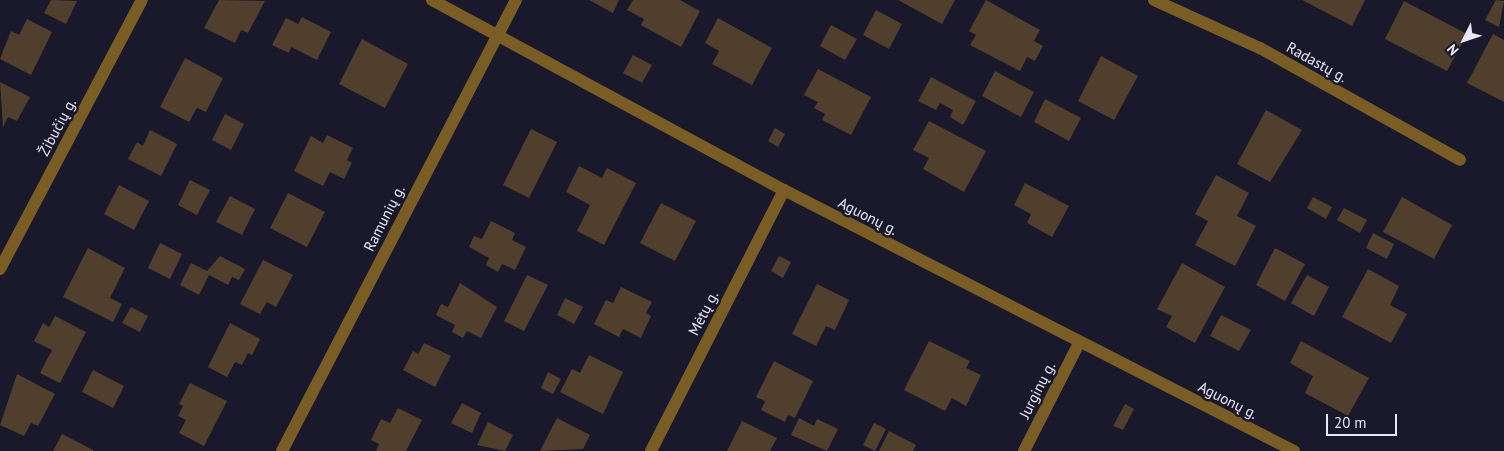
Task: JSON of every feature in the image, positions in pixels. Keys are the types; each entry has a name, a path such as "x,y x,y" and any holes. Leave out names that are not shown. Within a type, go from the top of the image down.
{"street":[{"name":"Žibučių g.","path":"0,269 142,0"},
{"name":"Aguonų g.","path":"432,0 498,33 784,190 1078,343 1294,451"},
{"name":"Ramunių g.","path":"282,451 516,0"},
{"name":"Radastų g.","path":"1154,0 1260,48 1460,160"},
{"name":"Mėtų g.","path":"652,451 784,190"},
{"name":"Jurginų g.","path":"1024,451 1078,343"}],"building":[{"path":"51,0 77,1 66,24 44,13"},
{"path":"219,0 265,1 248,33 241,30 235,43 204,28"},
{"path":"589,0 619,0 613,13"},
{"path":"633,0 680,0 700,11 681,47 641,25 644,19 627,10"},
{"path":"898,0 955,0 942,24"},
{"path":"986,0 1040,30 1034,41 1043,46 1035,61 1027,57 1020,71 970,45 976,35 969,31"},
{"path":"1302,0 1365,0 1352,26"},
{"path":"1496,0 1504,1 1499,27 1485,20"},
{"path":"1404,1 1467,34 1447,71 1385,39"},
{"path":"876,10 902,24 889,49 863,35"},
{"path":"302,17 331,32 317,60 291,47 289,53 272,45 286,18 298,24"},
{"path":"718,18 772,48 752,85 712,64 719,51 705,43"},
{"path":"27,19 52,32 31,75 0,59 11,31 19,35"},
{"path":"831,25 857,39 845,60 820,46"},
{"path":"1493,34 1504,40 1504,102 1467,83"},
{"path":"362,39 408,64 385,108 339,84"},
{"path":"633,55 652,65 642,83 623,73"},
{"path":"1101,56 1138,76 1114,120 1078,101"},
{"path":"185,58 223,78 206,112 197,108 189,122 160,107"},
{"path":"818,69 871,97 851,135 822,120 825,114 814,108 818,102 804,95"},
{"path":"995,71 1034,92 1021,117 982,96"},
{"path":"931,77 976,101 963,125 950,117 953,110 940,103 936,110 918,101"},
{"path":"0,82 30,97 17,121 8,117 3,127"},
{"path":"1045,99 1081,118 1069,141 1034,122"},
{"path":"1266,110 1302,130 1270,182 1237,164"},
{"path":"225,114 244,124 231,150 212,140"},
{"path":"929,121 986,151 964,192 923,169 929,158 913,150"},
{"path":"775,128 785,134 778,147 768,141"},
{"path":"531,129 557,142 529,198 503,185"},
{"path":"150,130 177,144 161,176 128,159 137,142 143,146"},
{"path":"327,135 353,148 347,160 352,163 344,179 330,172 323,186 294,171 311,136 323,143"},
{"path":"579,166 602,178 607,168 636,183 604,245 577,231 590,205 566,192"},
{"path":"1216,175 1249,193 1237,216 1256,226 1235,266 1195,245 1208,221 1195,214"},
{"path":"190,180 210,190 197,215 178,205"},
{"path":"1025,183 1069,206 1052,237 1027,223 1031,214 1014,205"},
{"path":"119,185 149,201 134,230 104,214"},
{"path":"288,193 325,212 307,247 270,228"},
{"path":"230,196 255,209 242,235 216,222"},
{"path":"1313,197 1332,207 1326,219 1307,208"},
{"path":"1402,197 1452,225 1434,259 1383,232"},
{"path":"661,203 696,221 675,261 640,243"},
{"path":"1344,208 1367,220 1360,233 1337,220"},
{"path":"491,221 515,233 512,240 526,247 515,270 502,264 498,272 486,265 489,258 469,247 474,236 482,239"},
{"path":"1373,233 1394,244 1387,259 1366,248"},
{"path":"160,243 182,254 170,279 148,268"},
{"path":"88,248 125,268 110,298 122,304 113,322 63,297"},
{"path":"1275,248 1305,264 1285,301 1256,285"},
{"path":"220,256 245,269 239,280 232,277 228,285 209,275 199,295 180,285 191,263 207,271"},
{"path":"779,256 791,262 783,278 771,271"},
{"path":"263,260 293,275 276,307 267,302 260,314 240,304"},
{"path":"1182,263 1225,287 1195,343 1166,327 1172,316 1157,309"},
{"path":"1368,269 1399,286 1390,305 1407,314 1391,343 1342,317"},
{"path":"527,275 548,285 524,331 504,321"},
{"path":"1307,275 1329,287 1314,316 1291,303"},
{"path":"460,283 497,307 481,338 467,331 463,338 452,332 455,325 436,315 441,304 448,307"},
{"path":"817,284 849,300 835,330 826,326 816,346 792,334"},
{"path":"621,287 652,302 646,313 651,316 641,338 623,329 619,337 594,324 606,300 613,303"},
{"path":"565,298 583,307 574,324 557,315"},
{"path":"131,307 148,316 140,332 122,323"},
{"path":"1221,315 1251,330 1239,351 1210,336"},
{"path":"55,316 86,332 60,383 40,373 52,350 34,341 43,323 49,327"},
{"path":"230,323 260,339 252,355 248,353 242,365 235,362 227,377 208,367"},
{"path":"929,341 970,361 966,368 981,375 966,406 952,398 945,411 904,390"},
{"path":"1301,341 1369,378 1348,416 1305,393 1313,376 1290,363"},
{"path":"424,343 451,356 435,387 403,370 413,351 418,354"},
{"path":"589,355 623,372 603,414 560,392 572,369 580,373"},
{"path":"774,361 813,381 795,418 788,415 785,422 761,410 765,401 756,397"},
{"path":"93,370 124,386 113,408 82,392"},
{"path":"548,372 561,379 553,394 541,388"},
{"path":"17,374 55,394 38,426 31,423 24,436 0,425"},
{"path":"190,383 227,401 204,446 179,433 186,420 178,416 183,406 179,404"},
{"path":"462,403 481,413 472,433 451,423"},
{"path":"1125,404 1134,409 1123,430 1113,426"},
{"path":"398,408 422,420 406,451 376,451 379,444 371,440 381,419 390,423"},
{"path":"557,418 590,435 583,449 540,451"},
{"path":"799,418 814,426 817,419 838,429 827,451 791,435"},
{"path":"742,421 777,438 770,451 727,451"},
{"path":"488,422 513,435 505,451 477,445"},
{"path":"874,423 886,429 875,451 863,445"},
{"path":"889,431 916,445 913,451 879,451"},
{"path":"62,434 93,450 93,451 53,451"}]}
